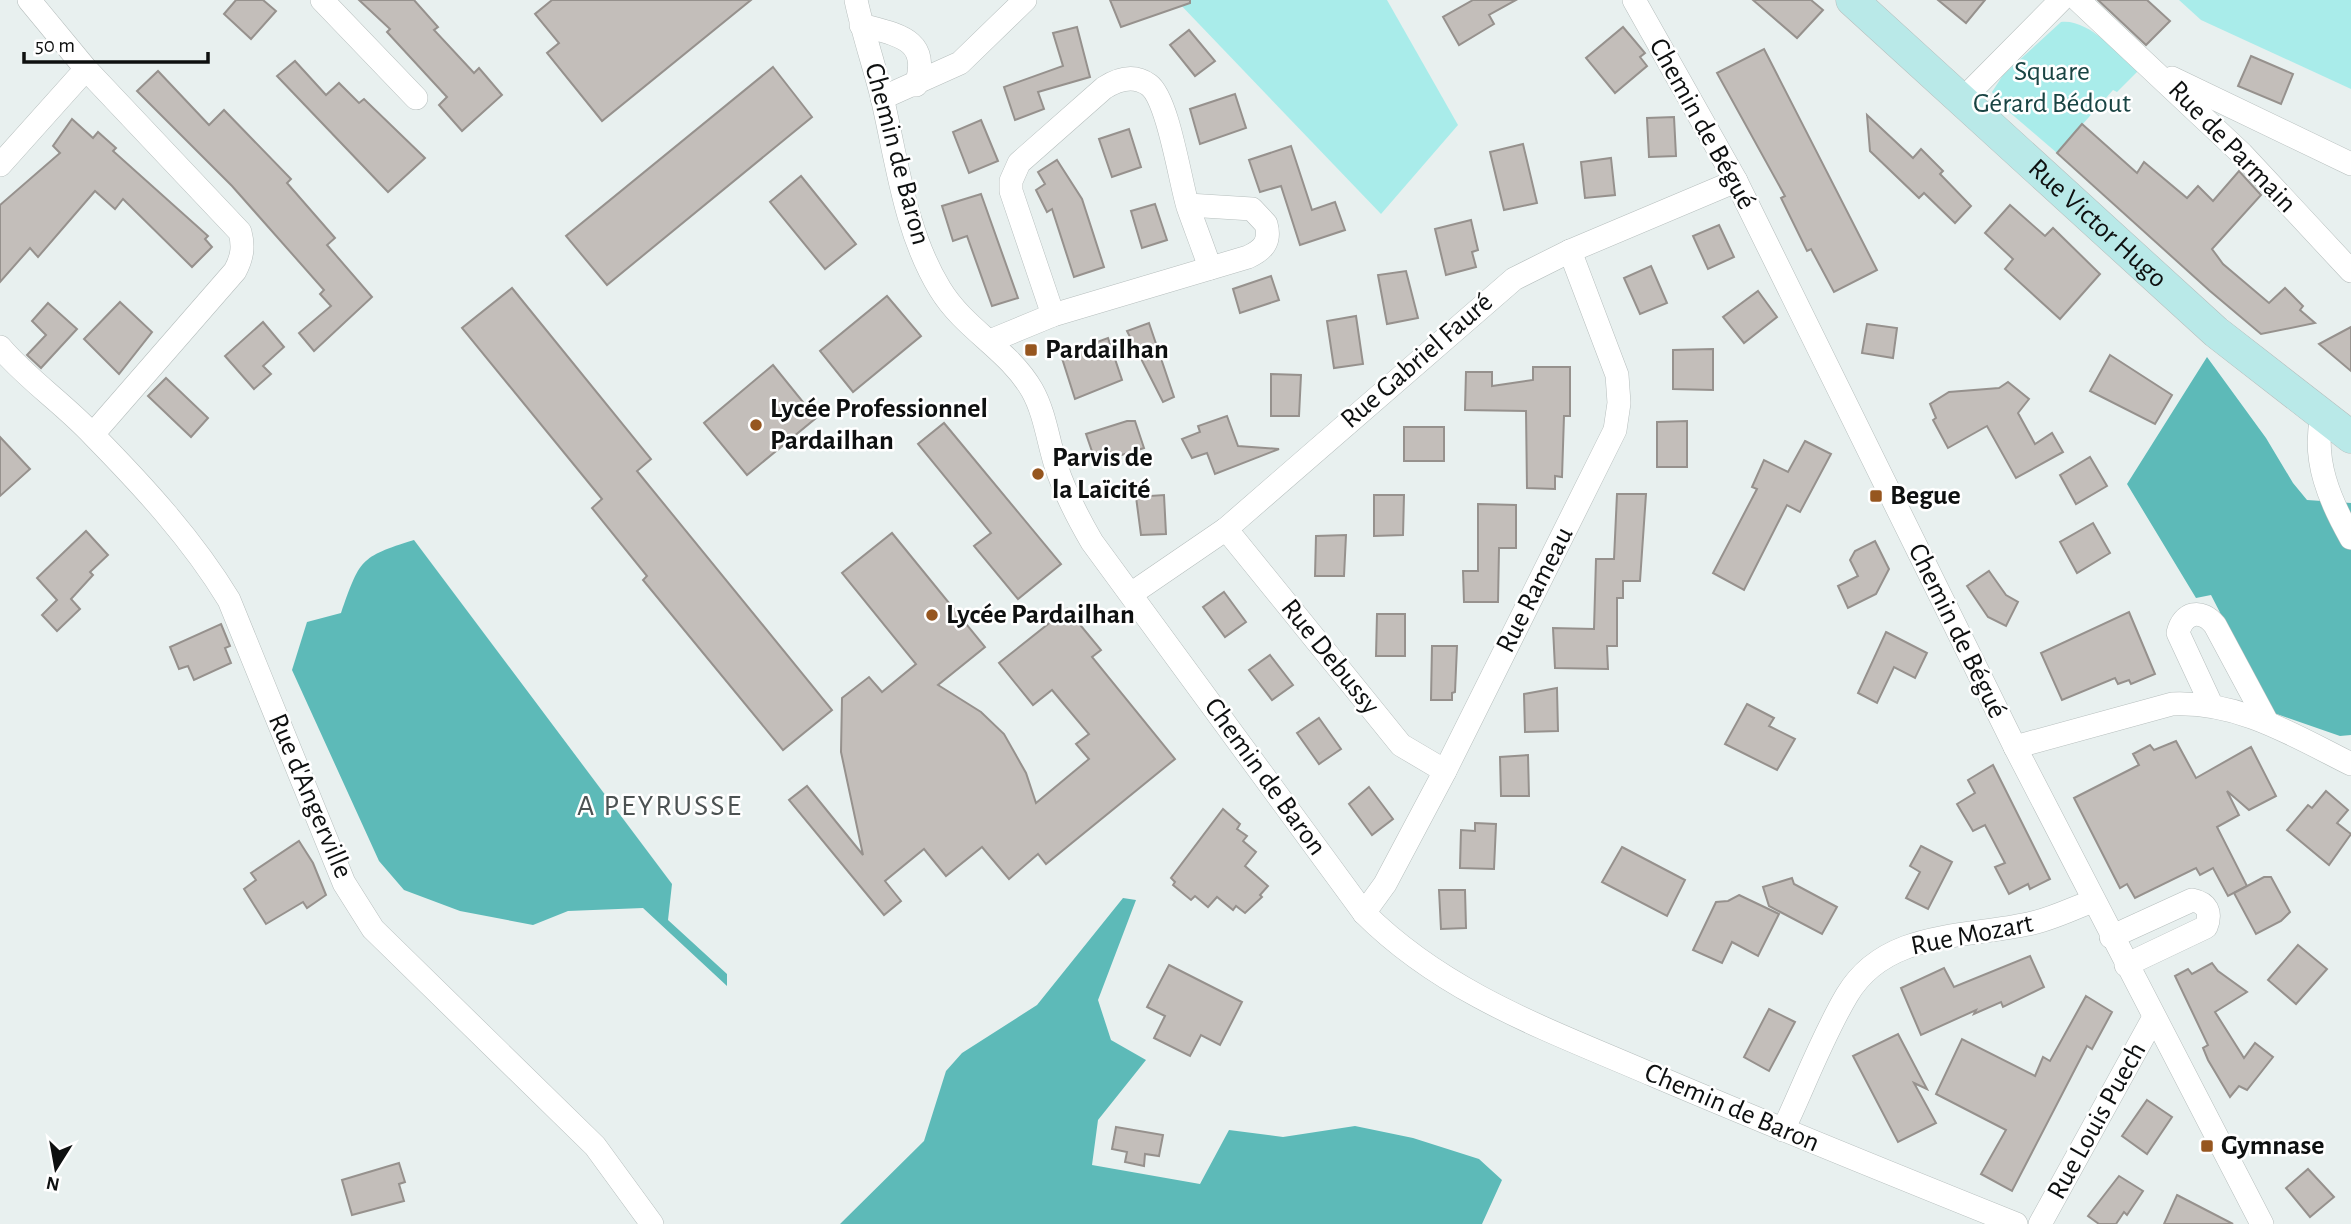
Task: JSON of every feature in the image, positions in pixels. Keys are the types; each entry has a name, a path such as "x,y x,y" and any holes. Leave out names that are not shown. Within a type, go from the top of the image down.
{"main road":[{"name":"Rue Victor Hugo","path":"1852,0 2216,332 2351,437"}],"street":[{"path":"29,0 86,69 240,232 243,243 242,258 235,271 93,434"},
{"path":"322,0 416,98"},
{"name":"Chemin de Baron","path":"856,0 882,98 899,182 939,288 966,324 990,341 1033,391 1056,467 1074,511 1092,542 1364,913 1396,946 1470,994 1783,1130 2016,1224"},
{"path":"882,98 960,63 1025,0"},
{"name":"Chemin de Bégué","path":"1634,0 1735,181 2111,937 2262,1224"},
{"path":"1961,102 2062,0"},
{"name":"Rue de Parmain","path":"2078,0 2157,71 2242,154 2351,271"},
{"path":"862,25 898,35 911,42 919,54 921,68 916,85"},
{"path":"0,165 86,69"},
{"path":"2157,71 2351,164"},
{"path":"1053,315 1011,191 1011,181 1019,163 1104,88 1118,79 1132,78 1147,83 1156,92 1188,205 1210,268"},
{"name":"Rue Gabriel Fauré","path":"1131,594 1226,528 1514,279 1570,251 1735,181"},
{"path":"990,341 1053,315 1261,251 1269,233 1266,224 1252,209 1188,205"},
{"name":"Rue Rameau","path":"1364,913 1385,884 1445,771 1615,430 1619,402 1617,375 1570,251"},
{"name":"Rue d'Angerville","path":"0,346 93,434 191,542 229,600 344,883 373,929 595,1146 652,1224"},
{"path":"2322,417 2317,436 2320,467 2351,538"},
{"name":"Rue Debussy","path":"1226,528 1401,745 1445,771"},
{"path":"2211,704 2178,634 2180,623 2188,616 2198,613 2208,617 2215,625 2267,722"},
{"path":"2015,747 2172,704 2211,704 2245,712 2351,764"},
{"path":"2111,937 2192,900 2201,902 2208,909 2210,918 2206,927 2126,965"},
{"name":"Rue Mozart","path":"1783,1130 1847,995 1864,973 1882,957 1900,948 1929,940 2046,920 2093,901"},
{"name":"Rue Louis Puech","path":"2040,1224 2153,1019"}],"green space":[{"path":"1176,0 1387,0 1458,125 1381,214"},
{"path":"2179,0 2351,0 2351,89 2201,20"},
{"name":"Square Gérard Bédout","path":"2061,22 2082,26 2093,32 2138,71 2117,92 2113,90 2057,153 2001,105 1992,92 2003,75"}],"shaded area":[{"path":"2207,357 2307,500 2351,503 2351,735 2340,736 2271,712 2211,595 2196,598 2127,484"},
{"path":"414,540 672,884 668,920 727,974 727,986 643,908 568,911 533,925 460,911 404,890 379,861 292,670 307,622 341,613 358,571 364,563 382,551"},
{"path":"1123,898 1136,900 1098,1000 1111,1040 1146,1060 1098,1120 1092,1165 1200,1184 1229,1130 1283,1137 1355,1126 1413,1138 1479,1159 1502,1180 1482,1224 840,1224 924,1141 946,1071 962,1053 1037,1005"}],"building":[{"path":"236,0 263,0 276,11 251,39 224,14"},
{"path":"359,0 414,0 438,27 434,30 474,73 479,68 502,95 462,131 439,105 447,97 387,32 390,29"},
{"path":"552,0 751,0 602,121 547,53 559,43 535,14"},
{"path":"1110,0 1190,0 1190,3 1121,27"},
{"path":"1473,0 1516,0 1489,15 1494,24 1459,45 1443,17"},
{"path":"1753,0 1811,0 1823,10 1797,38"},
{"path":"1938,0 1985,0 1966,23"},
{"path":"2098,0 2147,0 2170,21 2146,45"},
{"path":"1077,27 1090,77 1038,92 1044,109 1015,120 1004,87 1063,66 1053,33"},
{"path":"1623,27 1645,53 1640,57 1647,66 1615,93 1586,58"},
{"path":"1189,30 1215,61 1195,76 1170,45"},
{"path":"1764,49 1877,270 1834,292 1811,249 1807,251 1781,198 1785,196 1717,73"},
{"path":"2251,56 2293,74 2281,104 2238,86"},
{"path":"295,61 326,95 339,83 359,103 364,99 425,158 388,192 277,76"},
{"path":"773,67 812,117 607,285 566,236"},
{"path":"158,71 209,125 224,110 291,179 287,183 335,238 327,245 372,297 314,351 299,333 331,306 320,294 324,290 232,186 137,91"},
{"path":"1235,94 1246,128 1200,144 1190,109"},
{"path":"1867,115 1913,158 1921,149 1943,171 1940,174 1971,206 1955,223 1924,193 1919,198 1870,151"},
{"path":"1674,117 1676,156 1649,157 1647,118"},
{"path":"72,119 93,138 98,132 116,148 113,151 208,236 205,239 212,247 192,267 123,199 115,209 95,191 38,257 30,248 0,282 0,205 60,153 53,146"},
{"path":"981,120 998,161 969,173 953,132"},
{"path":"2082,124 2137,173 2144,162 2187,198 2198,186 2213,201 2239,171 2261,195 2212,249 2223,264 2269,303 2285,288 2303,306 2300,310 2315,323 2261,334 2210,291 2057,153"},
{"path":"1129,129 1141,167 1112,177 1099,139"},
{"path":"1523,144 1537,203 1504,210 1490,152"},
{"path":"1291,146 1312,210 1335,202 1345,230 1300,245 1281,186 1260,192 1249,160"},
{"path":"1611,158 1615,195 1585,198 1581,162"},
{"path":"1057,160 1082,199 1104,267 1074,277 1052,209 1047,212 1036,190 1045,184 1038,172"},
{"path":"801,176 856,244 825,269 770,202"},
{"path":"981,194 1018,298 992,306 967,236 953,241 942,206"},
{"path":"1155,204 1167,240 1142,248 1131,211"},
{"path":"2010,205 2045,236 2053,228 2100,274 2060,319 2005,269 2013,259 1985,233"},
{"path":"1471,220 1478,250 1472,252 1476,267 1446,275 1435,229"},
{"path":"1719,225 1734,257 1708,269 1693,236"},
{"path":"1651,266 1667,303 1640,314 1624,278"},
{"path":"1406,271 1418,318 1387,324 1378,275"},
{"path":"1271,276 1279,300 1240,313 1233,289"},
{"path":"512,288 651,459 637,471 832,710 783,750 643,580 647,576 592,508 602,499 462,328"},
{"path":"1758,291 1777,317 1744,343 1723,317"},
{"path":"887,296 921,336 853,392 820,351"},
{"path":"120,302 152,332 119,374 84,339"},
{"path":"48,303 77,329 41,368 27,355 46,335 32,321"},
{"path":"1356,316 1363,364 1334,368 1327,321"},
{"path":"263,322 284,347 263,366 271,374 254,389 225,356"},
{"path":"1149,323 1174,397 1163,402 1127,331"},
{"path":"1867,324 1897,328 1893,358 1862,353"},
{"path":"2351,327 2351,371 2319,344"},
{"path":"1108,338 1122,380 1075,399 1061,355"},
{"path":"1713,349 1713,390 1673,389 1673,350"},
{"path":"2110,355 2172,395 2155,424 2090,391"},
{"path":"773,365 816,418 747,475 704,423"},
{"path":"1533,367 1570,367 1570,416 1564,416 1562,477 1555,476 1555,489 1527,488 1526,411 1465,410 1466,372 1492,372 1492,386 1533,380"},
{"path":"1271,374 1301,375 1299,416 1271,416"},
{"path":"166,378 208,418 191,437 148,396"},
{"path":"2008,382 2029,399 2018,413 2035,444 2052,433 2063,452 2016,478 1987,426 1948,448 1933,420 1936,418 1930,404 1949,392 1999,388"},
{"path":"1227,416 1238,446 1279,449 1215,474 1207,453 1192,458 1182,439 1200,432 1198,426"},
{"path":"1135,421 1144,448 1096,463 1086,434"},
{"path":"1687,421 1687,467 1657,467 1657,422"},
{"path":"944,423 1061,564 1018,599 974,546 991,533 918,444"},
{"path":"1404,427 1444,427 1444,461 1404,461"},
{"path":"0,437 30,469 0,496"},
{"path":"1805,441 1831,454 1800,512 1787,505 1744,590 1713,573 1757,489 1752,487 1764,460 1788,472"},
{"path":"2090,457 2107,486 2076,504 2060,475"},
{"path":"1617,494 1646,494 1640,581 1623,581 1623,598 1617,598 1617,646 1607,646 1608,669 1555,668 1553,628 1594,629 1596,559 1614,559"},
{"path":"1164,495 1166,534 1141,535 1136,497"},
{"path":"1374,495 1404,495 1403,535 1374,536"},
{"path":"1478,504 1516,505 1516,548 1499,548 1498,602 1464,602 1463,571 1478,571"},
{"path":"2093,523 2110,553 2077,573 2060,542"},
{"path":"86,531 108,555 90,572 93,575 71,599 80,609 57,631 42,615 57,600 37,578"},
{"path":"892,533 985,647 938,685 981,712 1004,734 1026,773 1036,803 1089,759 1076,744 1089,734 1052,690 1033,705 999,663 1067,609 1101,650 1092,657 1175,759 1046,864 1038,854 1009,879 982,847 946,876 924,849 885,881 901,901 884,915 789,800 807,786 863,855 841,752 842,698 869,677 882,692 916,664 842,573"},
{"path":"1346,535 1344,576 1315,576 1316,536"},
{"path":"1875,541 1889,569 1876,594 1848,608 1838,586 1858,576 1850,560 1855,551"},
{"path":"1989,571 2006,595 2018,602 2006,626 1988,617 1967,586"},
{"path":"1224,592 1246,622 1225,637 1203,607"},
{"path":"2129,612 2155,674 2131,684 2129,680 2118,684 2115,678 2062,700 2041,653"},
{"path":"1377,614 1405,614 1405,656 1376,656"},
{"path":"221,624 230,646 225,648 231,663 194,680 188,666 179,669 170,647"},
{"path":"1886,632 1927,653 1915,678 1894,667 1877,703 1858,693"},
{"path":"1432,646 1457,646 1455,692 1452,693 1452,700 1431,700"},
{"path":"1270,655 1293,685 1272,700 1249,670"},
{"path":"1557,688 1558,731 1525,732 1524,694"},
{"path":"1747,704 1774,718 1769,726 1795,739 1777,770 1725,744"},
{"path":"1319,718 1341,749 1319,764 1297,733"},
{"path":"2176,741 2196,778 2251,747 2276,796 2249,810 2227,791 2239,815 2217,827 2247,886 2228,896 2213,868 2200,875 2196,868 2135,898 2127,884 2120,888 2074,798 2139,765 2133,754 2150,745 2154,750"},
{"path":"1528,755 1529,796 1501,796 1500,757"},
{"path":"1993,765 2050,879 2030,889 2028,884 2009,894 1995,867 2005,863 1985,825 1973,831 1957,804 1975,793 1968,780"},
{"path":"1369,787 1393,819 1372,835 1349,804"},
{"path":"2326,791 2348,810 2337,823 2351,834 2329,865 2287,830 2308,805 2312,808"},
{"path":"1223,809 1240,824 1237,829 1247,836 1243,841 1256,852 1245,866 1268,886 1260,895 1262,897 1245,913 1236,906 1233,910 1217,897 1208,907 1195,896 1191,900 1173,885 1175,882 1171,878"},
{"path":"1475,823 1496,824 1494,869 1460,868 1461,830 1475,831"},
{"path":"299,841 313,863 326,895 307,908 303,902 266,924 244,889 256,880 251,873"},
{"path":"1921,846 1952,862 1928,909 1906,898 1920,872 1910,866"},
{"path":"1622,847 1685,880 1667,916 1602,882"},
{"path":"2264,877 2271,877 2290,912 2281,921 2256,934 2234,893"},
{"path":"1792,878 1794,884 1837,907 1822,934 1769,906 1763,887"},
{"path":"1439,890 1465,890 1466,928 1441,929"},
{"path":"1739,895 1779,914 1758,956 1732,942 1722,963 1693,950 1716,902 1728,901"},
{"path":"2298,945 2327,969 2296,1004 2268,980"},
{"path":"2030,956 2044,987 2003,1007 2001,1002 1974,1014 1976,1010 1921,1035 1901,988 1944,968 1954,987"},
{"path":"2212,963 2218,971 2247,992 2215,1012 2244,1058 2255,1043 2273,1057 2247,1090 2239,1086 2230,1097 2208,1060 2203,1048 2208,1045 2175,976 2188,969 2192,974"},
{"path":"1169,965 1242,1002 1220,1045 1201,1035 1190,1056 1154,1038 1165,1016 1147,1007"},
{"path":"2086,996 2112,1012 2092,1049 2087,1046 2012,1191 1981,1174 2006,1130 1936,1094 1962,1039 2035,1076 2043,1057 2050,1061"},
{"path":"1769,1009 1795,1022 1769,1071 1744,1057"},
{"path":"1898,1034 1927,1089 1914,1083 1936,1123 1898,1142 1853,1056"},
{"path":"2147,1100 2172,1117 2147,1154 2122,1136"},
{"path":"1116,1127 1163,1135 1159,1156 1145,1154 1144,1166 1125,1162 1127,1152 1112,1149"},
{"path":"399,1163 405,1182 399,1184 404,1201 352,1215 342,1180"},
{"path":"2308,1169 2334,1197 2310,1217 2286,1188"},
{"path":"2119,1176 2143,1191 2127,1215 2124,1212 2116,1224 2099,1224 2088,1216"},
{"path":"2177,1195 2233,1224 2164,1224"}],"place":[{"name":"Pardailhan","path":"1031,350"},
{"name":"Lycée Professionnel Pardailhan","path":"756,425"},
{"name":"Parvis de la Laïcité","path":"1038,474"},
{"name":"Begue","path":"1876,496"},
{"name":"Lycée Pardailhan","path":"932,615"},
{"name":"Gymnase","path":"2207,1146"}],"district":[{"name":"A PEYRUSSE","path":"660,806"}]}
